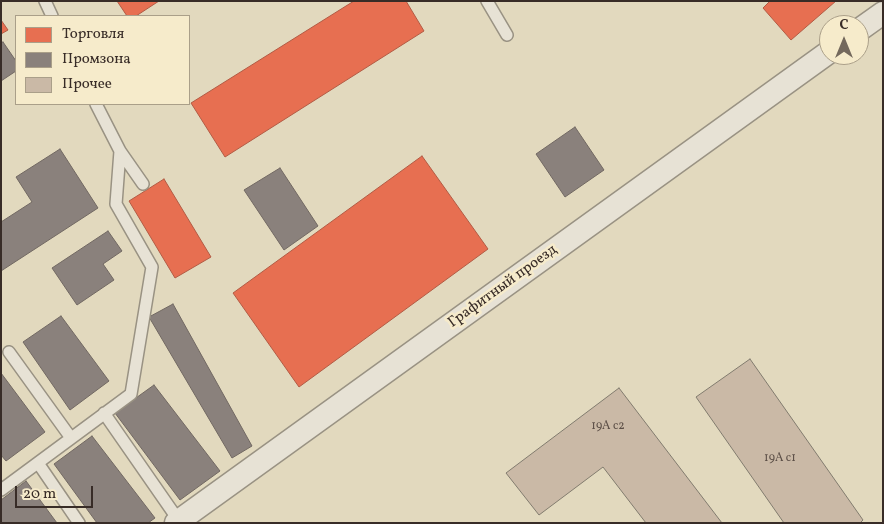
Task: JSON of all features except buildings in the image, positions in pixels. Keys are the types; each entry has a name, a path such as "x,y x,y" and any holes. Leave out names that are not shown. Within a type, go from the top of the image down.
{"street":[{"path":"869,23 883,13"},
{"name":"Графитный проезд","path":"177,522 819,59"}],"lane":[{"path":"44,1 51,15"},
{"path":"487,1 507,35"},
{"path":"97,105 120,151 143,184"},
{"path":"2,489 131,394 152,267 116,204 120,151"},
{"path":"9,352 71,438"},
{"path":"104,413 177,522"},
{"path":"38,463 79,523"}]}
